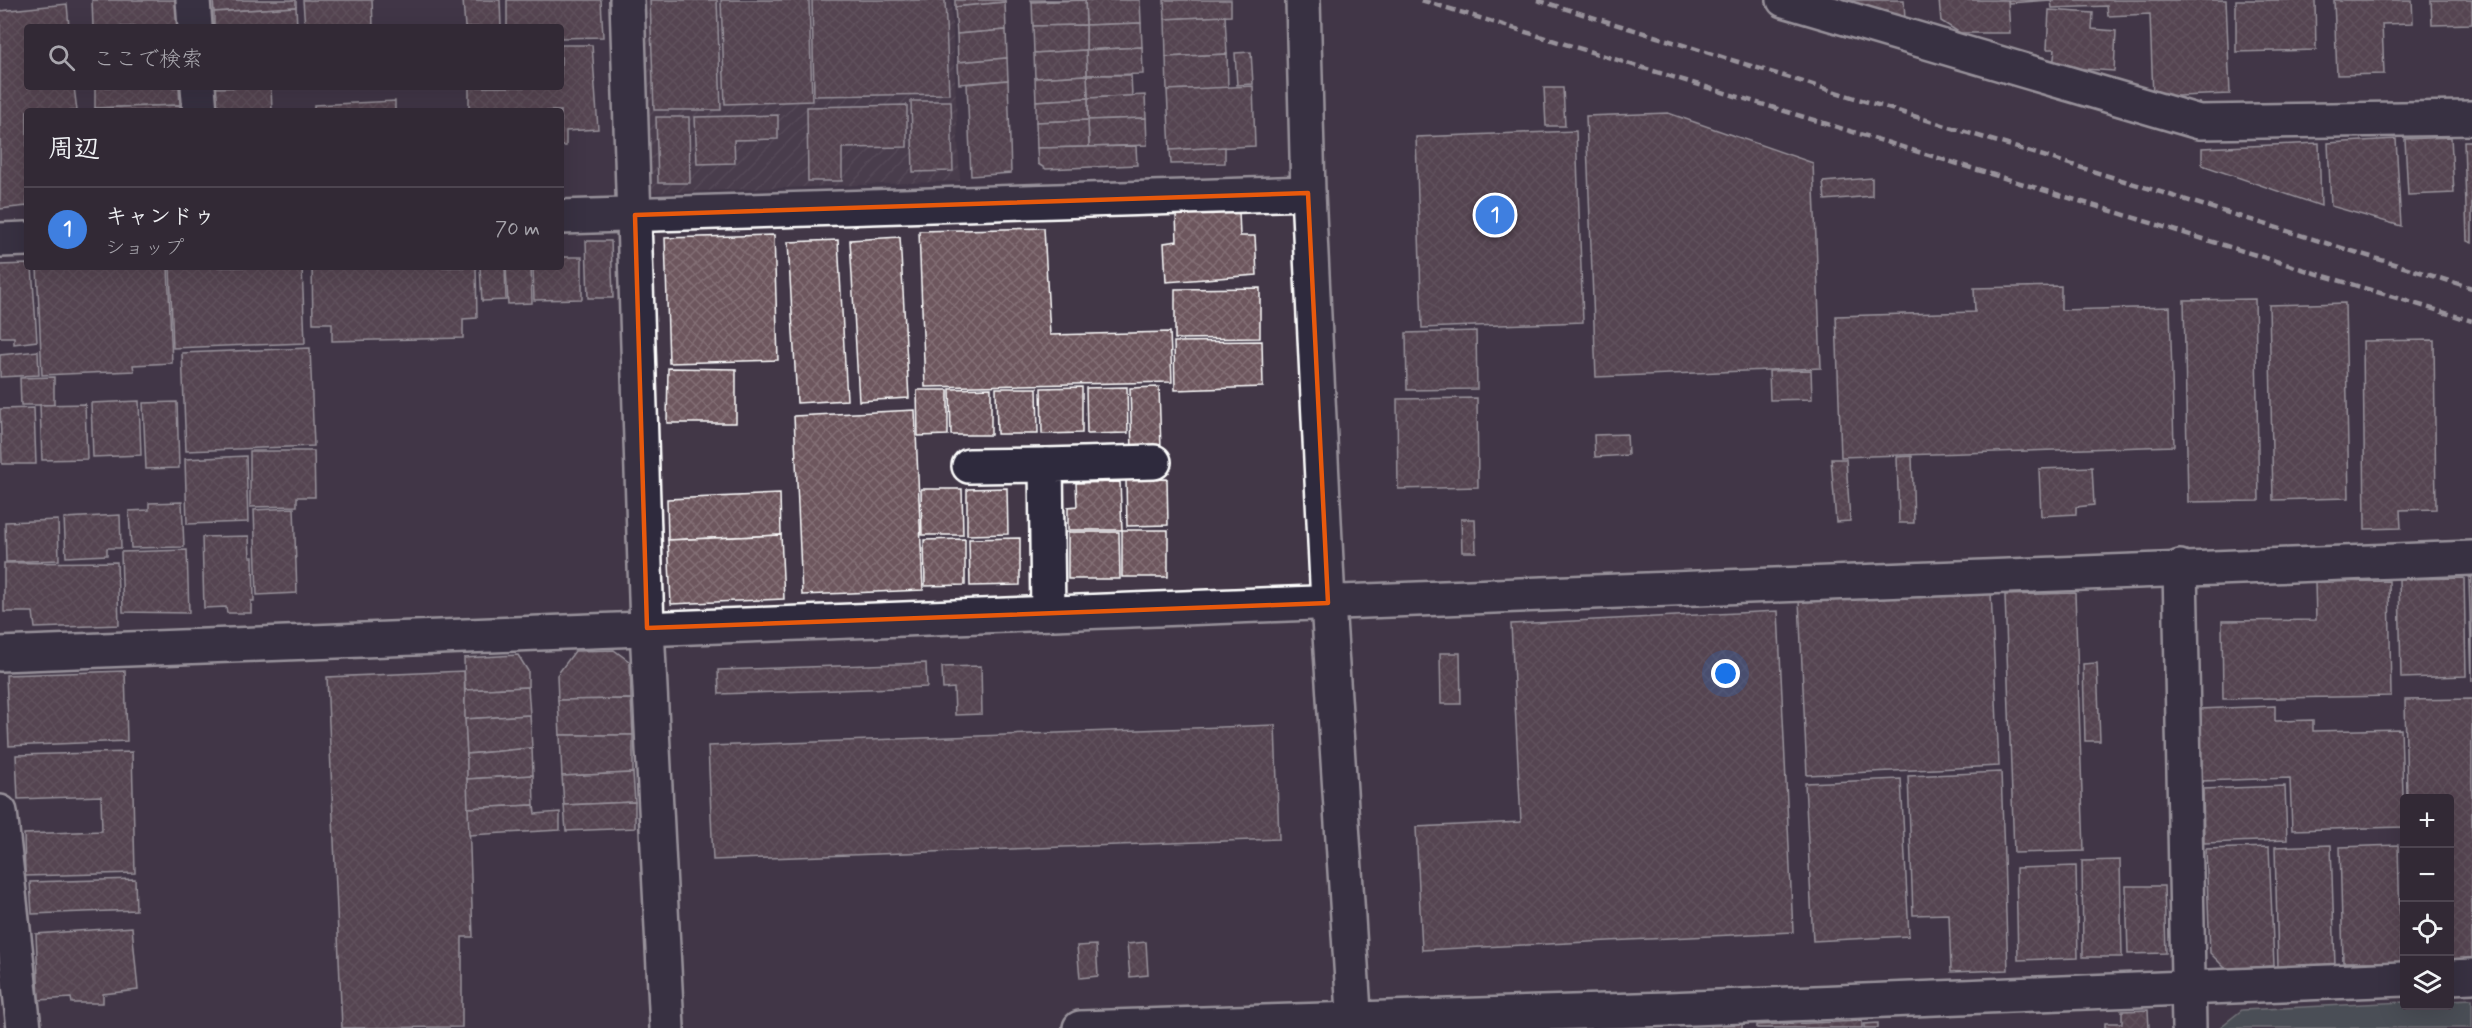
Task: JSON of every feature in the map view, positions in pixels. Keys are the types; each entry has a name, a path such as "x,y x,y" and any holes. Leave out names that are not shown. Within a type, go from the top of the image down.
{"street":[{"path":"194,0 195,24"},
{"path":"627,0 647,628 667,1028"},
{"path":"1303,0 1308,194 1328,603 1355,1023"},
{"path":"1784,0 2199,122 2472,118"},
{"path":"198,90 200,108"},
{"path":"564,218 1308,194"},
{"path":"0,240 24,239"},
{"path":"969,466 1154,462"},
{"path":"1046,465 1048,613"},
{"path":"0,654 1328,603 2180,567 2472,558"},
{"path":"2180,567 2189,1028"},
{"path":"0,812 24,1028"},
{"path":"2454,977 2472,976"},
{"path":"1080,1028 1668,1019 2187,987 2400,979"}],"highlighted area":[{"path":"1308,193 1328,603 647,628 635,215"}],"shaded area":[{"path":"644,0 951,0 960,181 652,193"}],"green space":[{"path":"2472,999 2472,1028 2219,1028 2242,1010 2400,1002 2400,1010 2454,1010 2454,1000"}],"building":[{"path":"92,0 176,0 177,24 93,24"},
{"path":"213,0 296,0 296,7 214,12"},
{"path":"303,0 372,0 373,24 305,24"},
{"path":"463,0 500,0 501,24 465,24"},
{"path":"507,0 601,0 603,37 564,38 564,24 507,24"},
{"path":"650,0 717,0 721,110 654,110"},
{"path":"721,0 809,0 812,101 725,104"},
{"path":"812,0 945,0 949,94 814,96"},
{"path":"955,0 1005,0 1005,2 955,7"},
{"path":"1031,0 1085,0 1032,2"},
{"path":"1085,0 1140,0 1141,23 1086,25"},
{"path":"1085,0 1086,25 1033,26 1032,2"},
{"path":"1164,0 1231,0 1231,16 1165,19"},
{"path":"1830,0 1904,0 1905,21"},
{"path":"1939,0 2008,0 2010,33 1960,33 1941,21"},
{"path":"2008,0 2051,0 2009,3"},
{"path":"2051,0 2226,0 2230,94 2153,97 2150,14 2108,16 2107,6 2052,8"},
{"path":"2236,0 2315,0 2316,50 2236,52"},
{"path":"2334,0 2412,0 2413,23 2382,24 2384,74 2337,75"},
{"path":"2431,0 2472,0 2472,24 2432,25"},
{"path":"1005,2 1006,30 957,34 955,7"},
{"path":"67,4 69,24 24,24 24,90 74,90 77,108 24,108 24,206 0,209 0,11"},
{"path":"296,7 297,24 214,24 214,12"},
{"path":"2049,10 2093,13 2092,29 2116,31 2114,71 2053,67 2055,49 2047,49"},
{"path":"1225,16 1227,54 1166,57 1165,19"},
{"path":"1141,23 1142,47 1086,50 1086,25"},
{"path":"1086,25 1086,50 1034,53 1033,26"},
{"path":"1006,30 1007,58 958,62 957,34"},
{"path":"564,45 592,45 598,129 566,131 566,146 564,146 564,108 469,108 469,90 564,90"},
{"path":"1142,47 1143,74 1087,75 1086,50"},
{"path":"1086,50 1087,75 1035,78 1034,53"},
{"path":"1251,52 1253,84 1237,85 1235,53"},
{"path":"1227,54 1228,88 1167,90 1166,57"},
{"path":"1007,58 1008,80 959,84 958,62"},
{"path":"1087,75 1131,75 1132,96 1088,98"},
{"path":"1087,75 1088,98 1036,101 1035,78"},
{"path":"1008,80 1011,173 971,176 967,84"},
{"path":"1253,86 1255,146 1170,150 1167,90"},
{"path":"1544,88 1563,88 1565,126 1546,126"},
{"path":"95,90 179,90 180,105 95,108"},
{"path":"206,90 271,90 272,108 206,108"},
{"path":"1145,95 1146,118 1088,120 1088,98"},
{"path":"1088,98 1088,120 1036,122 1036,101"},
{"path":"395,101 395,108 314,108 314,105"},
{"path":"911,101 951,101 953,171 913,172"},
{"path":"180,105 180,108 95,108"},
{"path":"907,105 907,147 842,148 842,181 808,181 807,107"},
{"path":"1668,113 1813,163 1821,368 1596,377 1586,116"},
{"path":"778,115 778,139 734,140 735,163 697,164 695,117"},
{"path":"656,117 689,117 690,183 658,183"},
{"path":"1146,118 1147,145 1089,147 1088,120"},
{"path":"1088,120 1089,147 1037,148 1036,122"},
{"path":"1576,131 1583,322 1422,328 1416,137"},
{"path":"2451,137 2454,193 2408,195 2405,139"},
{"path":"2396,139 2401,226 2331,206 2328,143"},
{"path":"2464,141 2472,141 2472,243 2467,241"},
{"path":"2319,143 2321,206 2202,165 2202,148"},
{"path":"1136,146 1137,165 1046,169 1038,164 1037,148"},
{"path":"1225,147 1225,163 1171,164 1170,150"},
{"path":"1872,178 1872,196 1825,200 1823,182"},
{"path":"1239,212 1240,236 1255,236 1257,275 1166,282 1164,243 1177,241 1176,215"},
{"path":"1044,228 1050,335 1170,332 1172,382 925,387 919,231"},
{"path":"774,235 778,360 669,363 665,238"},
{"path":"900,237 909,398 859,401 850,240"},
{"path":"838,240 847,400 797,403 788,242"},
{"path":"586,241 611,241 613,298 588,298"},
{"path":"564,257 582,257 582,299 534,300 533,270 564,270"},
{"path":"24,264 24,270 32,270 37,341 14,344 14,337 0,337 0,265"},
{"path":"37,270 168,270 172,363 133,365 134,371 42,375"},
{"path":"170,270 302,270 305,343 173,348"},
{"path":"312,270 476,270 477,318 463,319 463,338 332,341 332,323 313,323"},
{"path":"480,270 505,270 506,300 482,301"},
{"path":"506,270 531,270 532,303 508,304"},
{"path":"2061,286 2061,310 2170,307 2174,446 1841,457 1836,316 1975,312 1974,288"},
{"path":"1260,288 1260,338 1175,339 1175,289"},
{"path":"2255,299 2259,501 2188,502 2184,300"},
{"path":"2345,303 2349,498 2273,500 2269,305"},
{"path":"1476,331 1477,389 1407,390 1406,333"},
{"path":"2434,340 2436,509 2400,510 2401,528 2365,529 2363,341"},
{"path":"1262,341 1263,387 1175,390 1174,342"},
{"path":"310,348 314,446 186,451 182,353"},
{"path":"38,351 39,375 0,377 0,355"},
{"path":"668,368 736,369 736,423 667,423"},
{"path":"1811,370 1812,399 1770,400 1769,371"},
{"path":"54,377 54,405 21,405 20,378"},
{"path":"1082,387 1082,433 1042,434 1041,388"},
{"path":"1127,387 1128,433 1087,434 1086,388"},
{"path":"1159,387 1161,449 1132,450 1130,388"},
{"path":"991,388 991,435 951,435 950,389"},
{"path":"996,388 1037,388 1038,434 997,434"},
{"path":"917,390 948,390 948,435 918,436"},
{"path":"1477,398 1478,487 1398,489 1397,399"},
{"path":"139,401 141,455 93,457 91,403"},
{"path":"177,402 179,468 146,469 143,403"},
{"path":"85,404 87,459 42,460 40,405"},
{"path":"34,408 36,464 2,464 0,409"},
{"path":"915,410 923,590 802,595 794,416"},
{"path":"1627,434 1628,455 1595,457 1594,435"},
{"path":"250,451 314,451 315,497 297,497 297,506 250,507"},
{"path":"246,456 248,522 187,524 185,459"},
{"path":"1912,456 1914,523 1899,523 1897,457"},
{"path":"1831,459 1846,459 1850,521 1836,522"},
{"path":"2092,467 2094,505 2076,507 2076,514 2041,516 2039,469"},
{"path":"1167,479 1168,525 1127,526 1126,480"},
{"path":"1120,482 1122,530 1068,530 1068,507 1077,506 1076,483"},
{"path":"1007,488 1008,534 967,535 967,489"},
{"path":"921,489 962,489 963,535 922,535"},
{"path":"780,494 781,535 668,540 667,499"},
{"path":"182,502 184,547 131,548 129,511 149,510 149,503"},
{"path":"294,508 297,593 257,595 254,510"},
{"path":"120,515 121,548 107,548 107,555 66,557 64,518"},
{"path":"1461,519 1475,519 1476,552 1462,552"},
{"path":"58,520 59,560 6,562 5,522"},
{"path":"1122,530 1168,530 1168,577 1122,577"},
{"path":"1068,532 1119,532 1120,579 1068,579"},
{"path":"781,535 784,599 671,604 668,540"},
{"path":"249,536 250,557 253,557 254,601 251,601 251,613 227,613 226,607 204,608 202,537"},
{"path":"1020,538 1020,585 970,586 969,539"},
{"path":"965,539 965,585 925,586 924,540"},
{"path":"187,550 189,613 123,612 121,552"},
{"path":"117,562 119,625 35,628 33,612 4,612 4,563"},
{"path":"2472,577 2472,682 2469,578"},
{"path":"2464,578 2466,676 2401,678 2399,579"},
{"path":"2389,581 2391,696 2223,699 2222,621 2316,620 2315,582"},
{"path":"1991,592 1999,766 1807,775 1799,600"},
{"path":"2075,593 2084,851 2014,853 2005,595"},
{"path":"1778,611 1793,932 1422,950 1416,827 1521,822 1511,624"},
{"path":"614,650 630,662 631,699 558,700 557,675 575,651"},
{"path":"1440,653 1460,653 1461,704 1441,704"},
{"path":"518,655 528,671 528,687 465,690 464,658"},
{"path":"926,663 927,687 719,694 718,670"},
{"path":"2097,663 2100,741 2085,741 2083,664"},
{"path":"981,666 982,714 955,715 954,688 943,689 942,667"},
{"path":"125,671 127,741 9,746 6,675"},
{"path":"464,671 473,937 462,937 462,1027 342,1028 327,677"},
{"path":"528,687 530,715 465,719 465,690"},
{"path":"631,699 633,735 560,735 558,700"},
{"path":"2472,699 2472,958 2454,959 2454,794 2407,794 2405,700"},
{"path":"2275,706 2275,721 2313,720 2313,731 2401,729 2403,794 2400,794 2400,827 2292,830 2290,778 2201,781 2199,709"},
{"path":"530,715 532,748 467,754 465,719"},
{"path":"1275,725 1279,839 713,860 708,746"},
{"path":"560,735 633,735 633,773 562,776"},
{"path":"532,748 533,775 467,779 467,754"},
{"path":"132,752 135,873 25,876 24,834 102,831 101,796 18,799 16,755"},
{"path":"2001,772 2008,970 1951,972 1949,914 1913,915 1908,776"},
{"path":"633,773 635,802 564,805 562,776"},
{"path":"533,775 534,805 468,808 467,779"},
{"path":"1901,779 1909,936 1813,941 1805,783"},
{"path":"2285,786 2287,840 2204,843 2203,789"},
{"path":"635,802 635,828 566,831 564,805"},
{"path":"534,805 535,814 560,812 560,830 469,835 468,808"},
{"path":"2331,845 2335,966 2278,967 2275,847"},
{"path":"2398,845 2400,962 2343,962 2340,847"},
{"path":"2269,847 2274,966 2226,969 2210,953 2206,849"},
{"path":"2120,860 2122,957 2083,957 2082,861"},
{"path":"2076,866 2078,958 2018,960 2016,868"},
{"path":"135,879 136,910 32,914 30,882"},
{"path":"2126,886 2164,886 2166,953 2128,954"},
{"path":"132,927 138,990 103,994 103,1003 72,1003 71,998 39,1000 36,934"},
{"path":"1146,942 1148,975 1130,977 1127,944"},
{"path":"1096,945 1098,976 1080,978 1077,946"},
{"path":"2148,1010 2149,1028 2105,1028 2105,1023 2122,1023 2122,1011"},
{"path":"1862,1021 1862,1028 1757,1028 1757,1025"},
{"path":"1742,1023 1742,1028 1711,1028 1711,1025"},
{"path":"1878,1023 1878,1028 1864,1028 1864,1024"}],"railway":[{"path":"1421,0 2472,321"},
{"path":"1537,0 2472,288"}],"place":[{"name":"キャンドゥ","path":"1495,215"}]}
